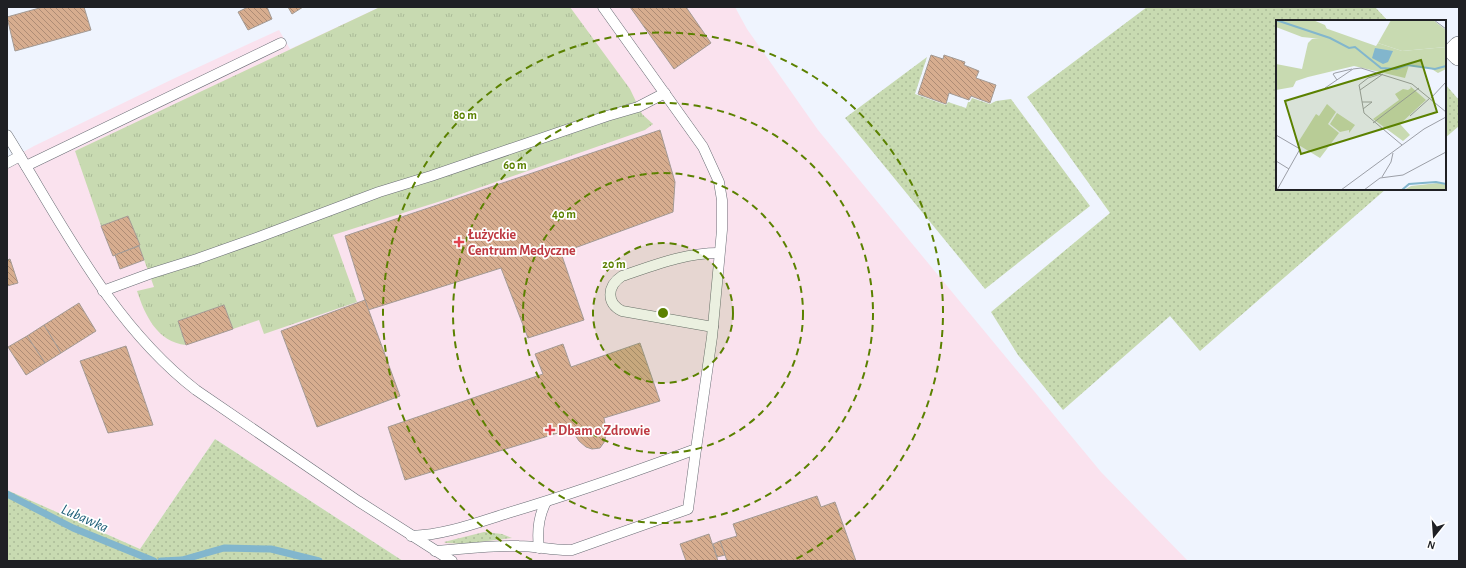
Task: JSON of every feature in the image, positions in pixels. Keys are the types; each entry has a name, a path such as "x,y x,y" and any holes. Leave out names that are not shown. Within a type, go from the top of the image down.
{"lane":[{"path":"435,551 511,546 564,550 581,547 688,509 713,326 722,214 722,200 719,182 703,147 603,7"},
{"path":"26,166 281,43"},
{"path":"103,291 245,242 379,192 638,107 665,92"},
{"path":"7,135 84,264 103,291 141,339 178,376 335,486 452,561"},
{"path":"7,163 20,156"},
{"path":"713,326 622,311 616,308 612,303 610,296 611,288 615,281 622,276 676,258 704,253 719,253"},
{"path":"411,536 447,532 546,502 696,449"},
{"path":"539,548 538,523 542,508 546,502"}],"shaded area":[{"name":"Łużyckie Centrum Medyczne","path":"380,7 735,7 747,29 818,130 1101,472 1188,561 403,561 215,439 140,549 7,490 7,161 34,146 175,78 279,30 290,49"}],"green space":[{"path":"380,7 570,7 630,89 642,114 653,124 645,130 441,201 333,235 357,302 264,334 259,320 233,329 224,305 178,321 186,345 167,339 148,318 137,291 154,287 128,216 101,226 75,151"},
{"path":"1147,7 1375,7 1387,20 1276,20 1276,190 1385,190 1200,351 1170,316 1063,410 1018,355 991,312 1110,213 1027,97"},
{"path":"927,57 915,94 946,105 948,102 966,108 968,102 970,102 972,98 990,104 996,101 1011,99 1090,206 985,289 845,118"},
{"path":"1446,85 1459,100 1459,126 1446,137"},
{"path":"215,439 403,561 7,561 7,490 140,549"},
{"path":"484,532 502,534 512,538 464,544 444,542"}],"building":[{"path":"43,7 84,7 91,30 15,51 7,17"},
{"path":"248,7 267,7 272,19 248,30 238,12"},
{"path":"288,7 303,7 292,14"},
{"path":"630,7 686,7 711,43 674,69"},
{"path":"931,55 943,59 944,55 965,62 964,65 979,71 976,78 996,85 990,103 971,96 969,100 949,93 946,104 918,94"},
{"path":"660,130 675,182 673,212 561,253 584,320 528,338 501,268 368,310 345,236"},
{"path":"128,216 140,245 113,256 101,226"},
{"path":"139,246 144,260 120,269 115,255"},
{"path":"10,259 18,283 7,286 7,260"},
{"path":"365,300 400,396 317,427 281,331"},
{"path":"79,303 96,331 61,353 44,325"},
{"path":"224,305 233,329 186,345 178,321"},
{"path":"44,325 61,353 45,363 27,336"},
{"path":"27,336 45,363 26,375 8,347"},
{"path":"640,343 660,401 604,418 606,430 605,441 600,448 592,449 586,447 579,441 571,429 405,480 388,427 543,374 535,354 563,344 571,367"},
{"path":"126,346 153,425 108,433 80,361"},
{"path":"817,496 821,507 835,502 856,561 727,561 720,541 737,536 733,524"},
{"path":"709,534 718,561 686,561 680,544"},
{"path":"720,541 725,555 717,557 713,544"}],"waterway":[{"name":"Lubawka","path":"7,494 73,528 154,561"},
{"name":"Lubawka","path":"161,561 182,560 224,548 271,549 319,561"}],"place":[{"name":"Łużyckie Centrum Medyczne","path":"459,242"},
{"name":"Dbam o Zdrowie","path":"550,430"}]}
